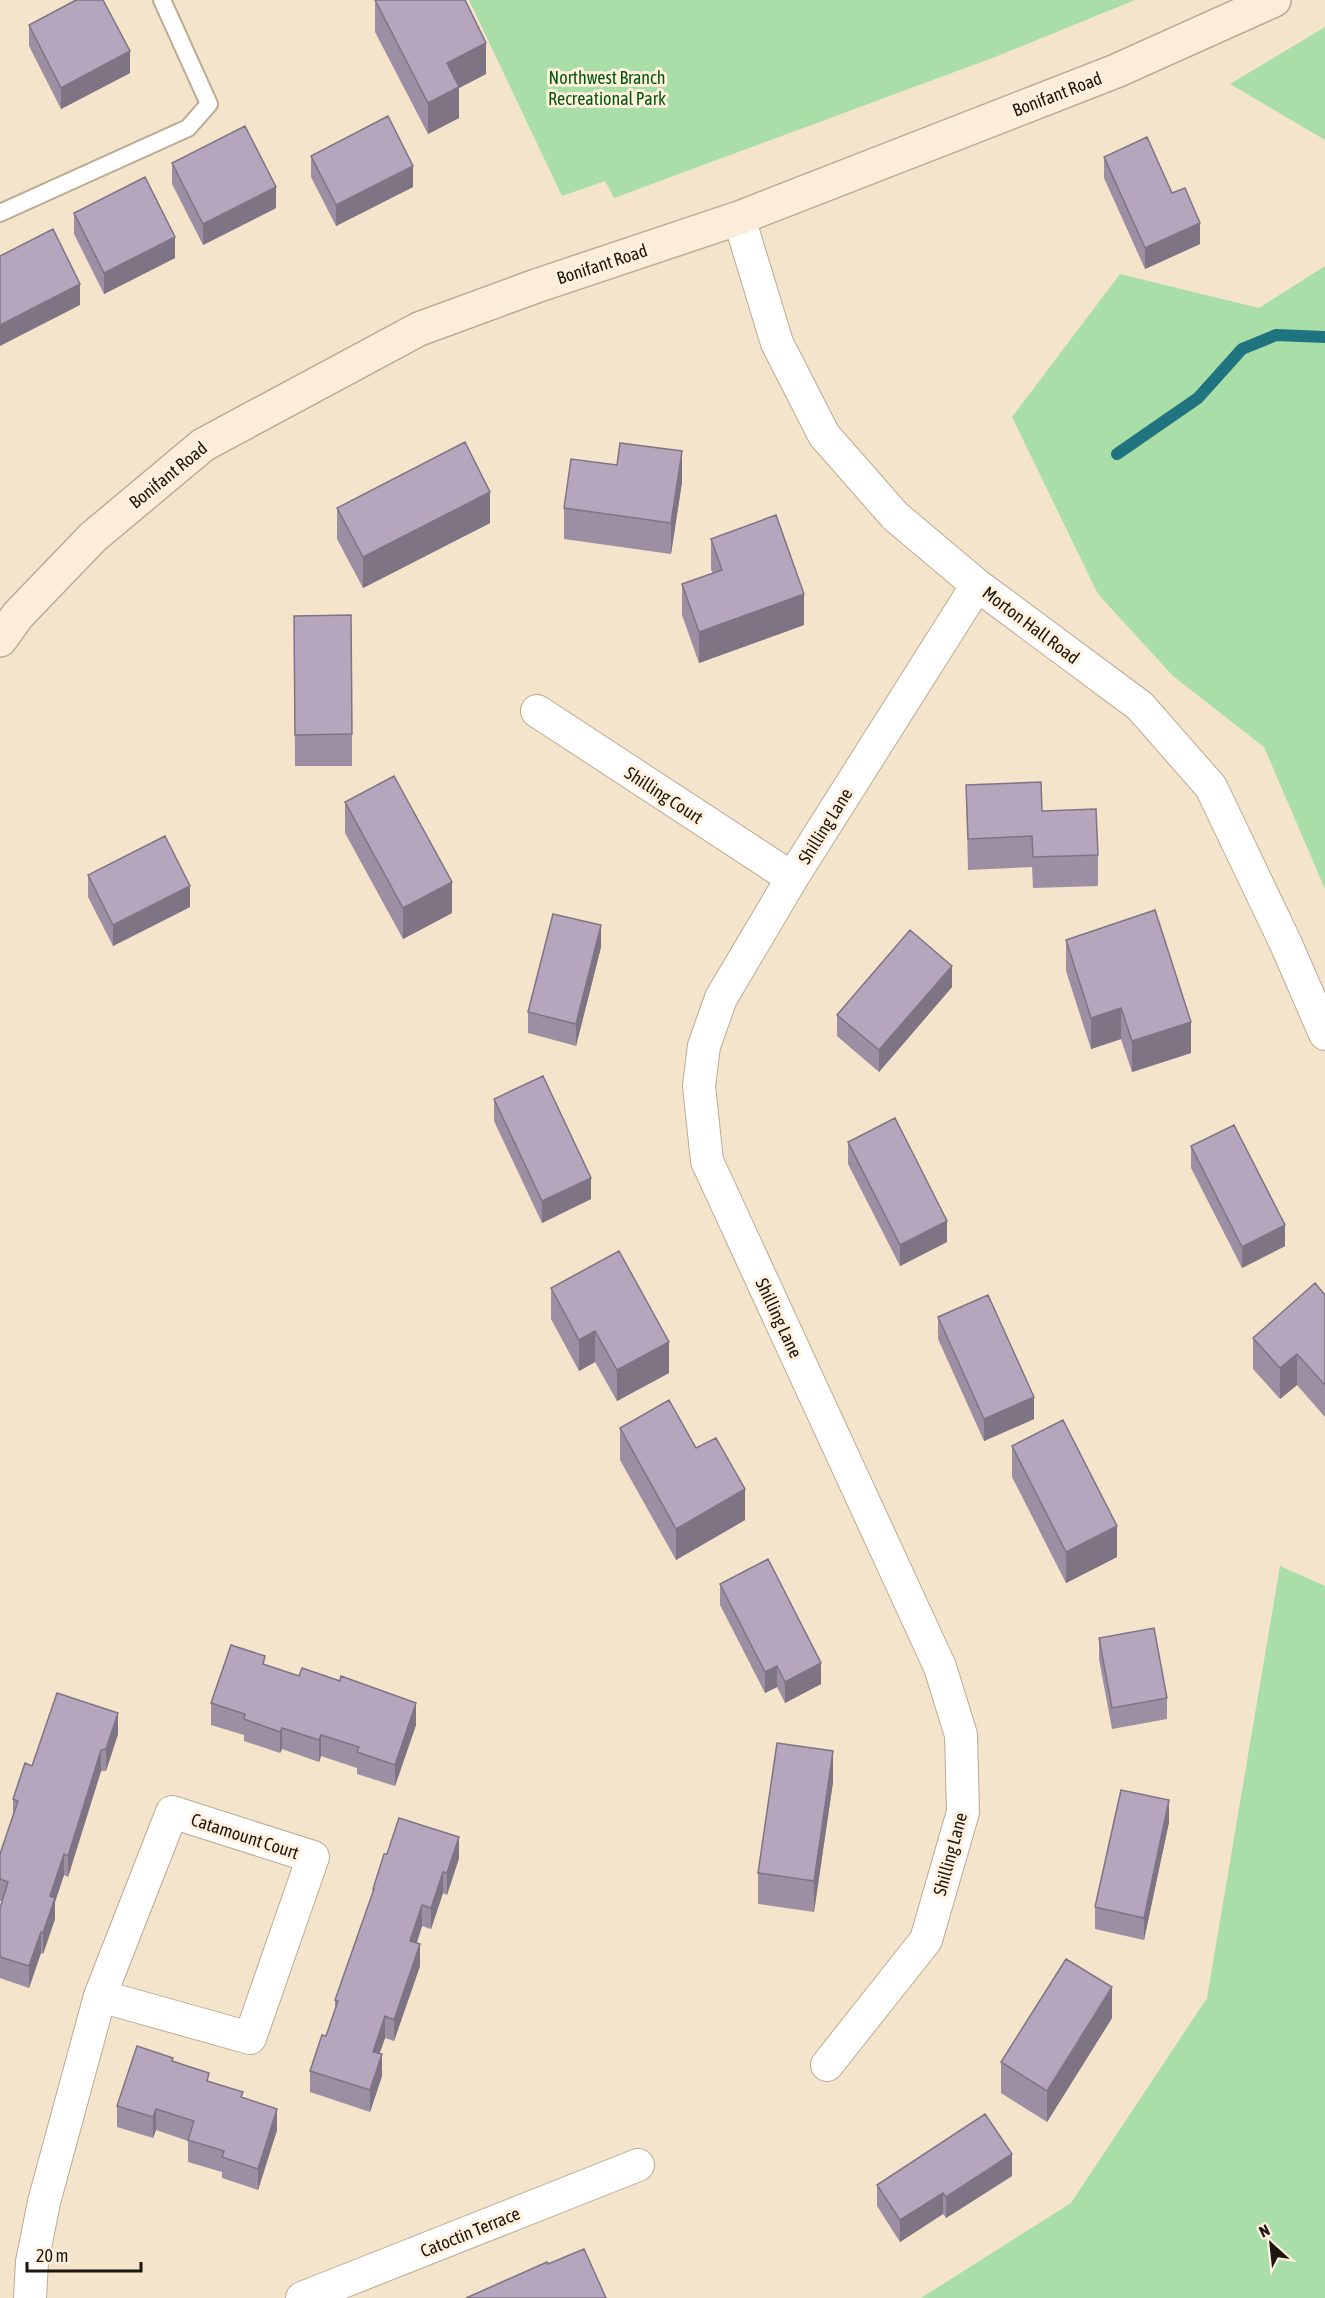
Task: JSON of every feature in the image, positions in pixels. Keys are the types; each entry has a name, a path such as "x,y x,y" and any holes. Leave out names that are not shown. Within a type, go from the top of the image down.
{"main road":[{"name":"Bonifant Road","path":"0,640 18,615 93,537 203,445 419,329 523,290 739,218 1116,71 1274,0"}],"street":[{"name":"Morton Hall Road","path":"739,218 777,342 824,435 895,516 977,585 1140,706 1211,787 1287,944 1325,1034"},
{"name":"Shilling Lane","path":"827,2065 926,1940 963,1812 961,1735 939,1667 707,1161 699,1086 704,1046 722,998 792,878 977,585"},
{"name":"Shilling Court","path":"537,711 792,878"},
{"name":"Catamount Court","path":"30,2298 32,2262 44,2202 100,1996 172,1812 313,1857 250,2038 100,1996"},
{"name":"Catoctin Terrace","path":"302,2298 638,2165"}],"lane":[{"path":"0,213 188,128 208,104 162,0"}],"green space":[{"name":"Northwest Branch Recreational Park","path":"469,0 1135,0 995,57 614,198 605,181 562,196"},
{"path":"1325,27 1325,140 1230,84"},
{"path":"1325,266 1325,889 1264,747 1173,676 1098,594 1012,417 1120,274 1259,308"},
{"path":"1280,1566 1325,1586 1325,2298 921,2298 1071,2203 1207,1998"}],"building":[{"path":"76,0 103,0 130,51 61,88 29,25"},
{"path":"375,0 465,0 486,43 447,63 459,87 428,103"},
{"path":"388,116 413,166 336,205 311,156"},
{"path":"245,126 276,187 203,224 172,163"},
{"path":"1147,137 1172,193 1185,188 1200,223 1145,248 1104,157"},
{"path":"145,177 175,237 104,273 74,213"},
{"path":"53,229 80,284 0,325 0,256"},
{"path":"465,442 490,492 363,557 337,508"},
{"path":"620,443 682,451 671,523 564,508 571,459 617,465"},
{"path":"776,515 804,594 699,632 682,584 722,570 711,539"},
{"path":"351,615 352,734 295,735 294,616"},
{"path":"394,776 452,882 403,908 345,802"},
{"path":"1041,782 1042,811 1096,809 1098,855 1033,857 1032,836 968,839 966,785"},
{"path":"165,836 190,886 113,925 88,875"},
{"path":"1155,910 1191,1022 1132,1041 1121,1008 1091,1018 1066,940"},
{"path":"553,914 601,925 576,1024 528,1012"},
{"path":"910,930 952,966 879,1050 837,1015"},
{"path":"543,1076 591,1178 542,1201 494,1099"},
{"path":"895,1118 947,1221 900,1245 848,1142"},
{"path":"1234,1125 1285,1225 1242,1247 1191,1146"},
{"path":"619,1251 669,1342 617,1370 595,1331 579,1340 551,1288"},
{"path":"1315,1283 1325,1295 1325,1385 1297,1354 1280,1368 1253,1338"},
{"path":"988,1295 1034,1397 984,1419 938,1317"},
{"path":"669,1400 696,1448 716,1438 745,1489 676,1529 620,1428"},
{"path":"1063,1420 1117,1526 1066,1552 1012,1446"},
{"path":"768,1559 821,1663 785,1682 777,1666 765,1672 720,1584"},
{"path":"1154,1628 1167,1698 1112,1708 1099,1638"},
{"path":"231,1645 265,1656 263,1664 299,1676 302,1668 340,1681 341,1676 416,1703 395,1765 357,1752 359,1747 321,1735 319,1740 282,1728 280,1732 244,1719 245,1714 211,1703"},
{"path":"57,1693 118,1713 106,1749 101,1750 68,1856 64,1854 50,1896 55,1898 29,1966 0,1957 0,1908 8,1882 0,1879 0,1854 18,1801 13,1799 25,1763 32,1766"},
{"path":"777,1743 833,1751 814,1881 758,1873"},
{"path":"1121,1790 1169,1800 1144,1918 1095,1907"},
{"path":"399,1818 459,1837 447,1873 443,1872 431,1908 422,1905 410,1941 420,1944 394,2020 385,2016 373,2052 382,2054 370,2090 310,2071 322,2035 326,2036 338,2001 335,2000 384,1854 387,1854"},
{"path":"1066,1959 1112,1987 1047,2091 1001,2062"},
{"path":"137,2046 209,2073 207,2081 243,2092 241,2097 277,2109 258,2169 222,2157 224,2151 188,2140 194,2121 156,2109 153,2117 117,2106"},
{"path":"985,2114 1012,2154 946,2197 943,2193 900,2220 877,2185"},
{"path":"584,2249 606,2298 466,2298 547,2262 548,2264"}],"waterway":[{"path":"1117,454 1198,398 1242,349 1276,335 1325,337"}]}
